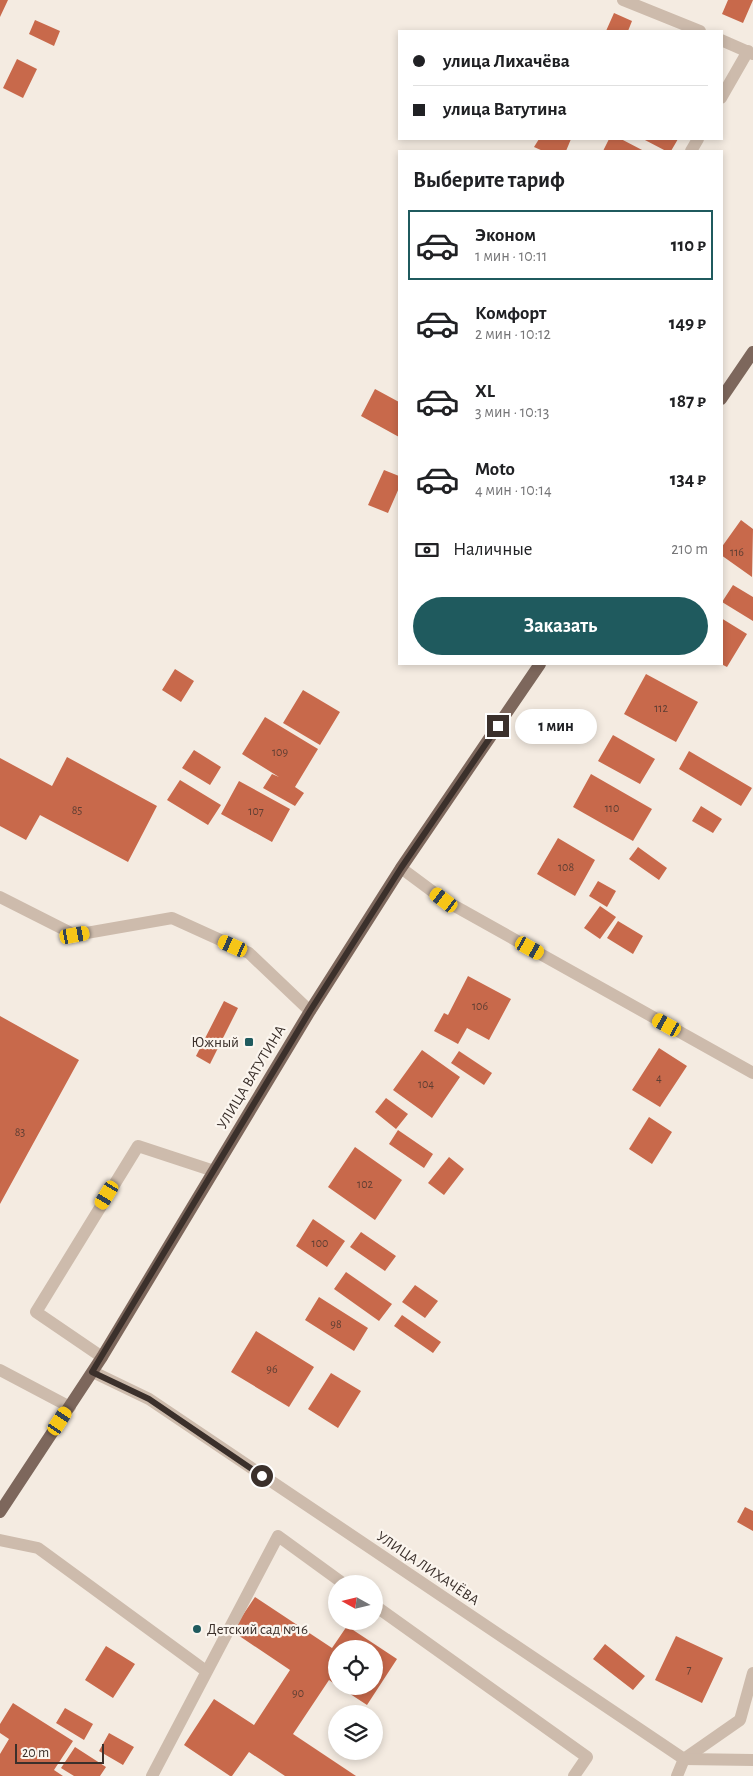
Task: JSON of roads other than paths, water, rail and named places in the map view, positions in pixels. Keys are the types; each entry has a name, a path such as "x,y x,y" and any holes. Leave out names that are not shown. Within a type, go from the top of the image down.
{"main road":[{"path":"723,395 753,352"},
{"name":"УЛИЦА ВАТУТИНА","path":"0,1512 102,1357 310,1011 401,868 539,665"}],"street":[{"path":"623,0 698,30"},
{"path":"723,41 751,52 723,95"},
{"path":"401,868 444,900 753,1073"},
{"path":"0,897 75,935 172,918 249,953 310,1011"},
{"path":"102,1357 36,1312 138,1146 214,1171"},
{"path":"0,1370 70,1407"},
{"name":"УЛИЦА ЛИХАЧЁВА","path":"92,1372 149,1399 684,1759"},
{"path":"152,1776 278,1536 332,1575"},
{"path":"0,1540 38,1548 206,1671"},
{"path":"383,1611 586,1757 574,1776"},
{"path":"677,1776 684,1759 740,1720 753,1673"},
{"path":"684,1759 753,1760"}],"place":[{"name":"Южный","path":"249,1042"},
{"name":"Детский сад №16","path":"197,1629"}]}
